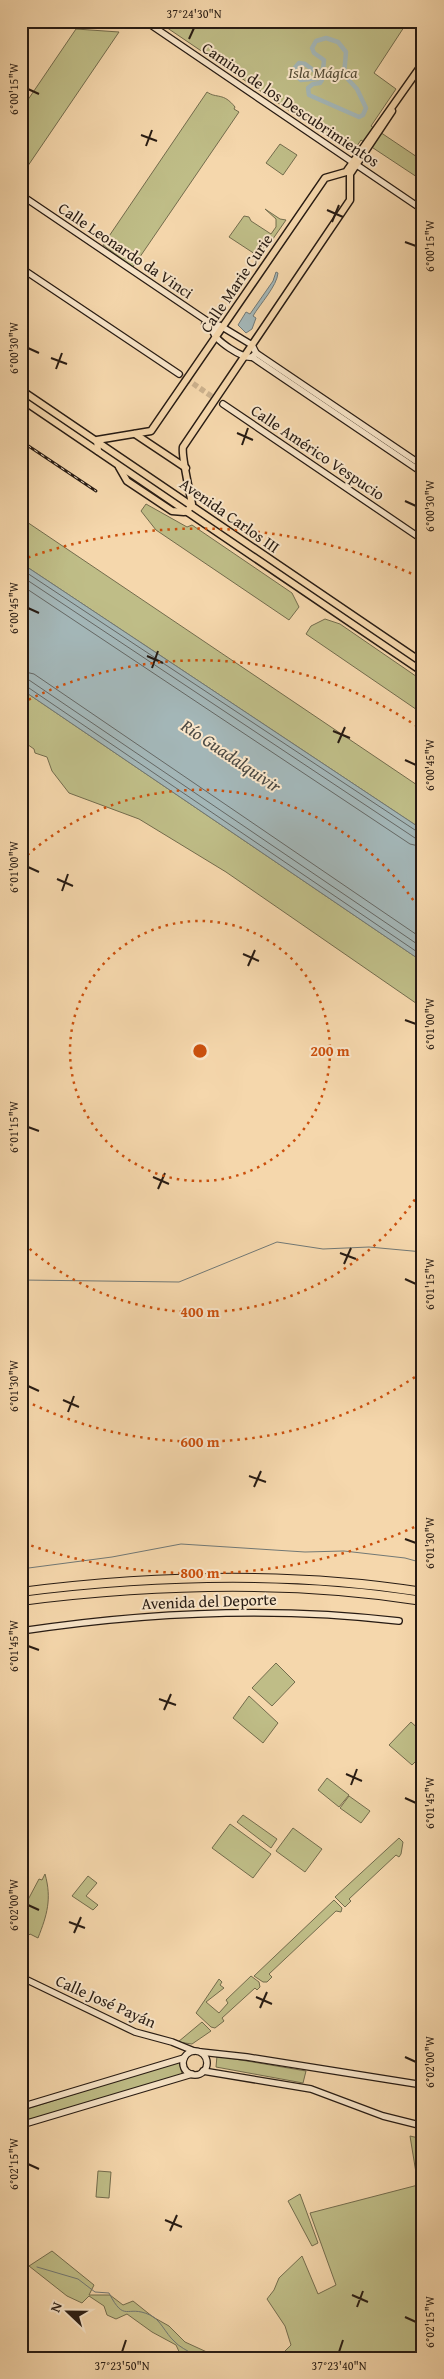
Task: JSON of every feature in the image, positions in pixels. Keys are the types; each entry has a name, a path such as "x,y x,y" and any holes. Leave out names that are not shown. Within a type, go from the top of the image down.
{"highway":[{"path":"21,1592 140,1580 261,1577 348,1582 423,1592"},
{"path":"21,1602 122,1591 253,1586 334,1590 423,1601"}],"main road":[{"path":"187,512 192,504 187,468 182,455 183,447 350,200 349,177 354,164 423,63"},
{"name":"Calle Marie Curie","path":"135,434 151,431 217,330 324,178 343,173 354,164"},
{"name":"Avenida Carlos III","path":"21,390 192,504 423,663"},
{"path":"21,399 98,451"},
{"path":"98,451 97,440 135,434 187,468"},
{"name":"Avenida Carlos III","path":"98,451 119,466 127,481 172,511 187,512 423,672"}],"street":[{"name":"Camino de los Descubrimientos","path":"145,21 423,210"},
{"name":"Calle Leonardo da Vinci","path":"21,195 217,330 244,357 254,355 423,466"},
{"name":"Calle Leonardo da Vinci","path":"21,200 217,330 252,345 254,355 423,472"},
{"path":"21,268 179,374"},
{"name":"Calle Américo Vespucio","path":"223,404 423,540"},
{"name":"Avenida del Deporte","path":"21,1631 120,1618 227,1612 316,1612 399,1621"},
{"name":"Calle José Payán","path":"22,1977 130,2030 197,2052"},
{"path":"180,2045 185,2057 186,2070 192,2074"},
{"path":"197,2052 207,2061 203,2071"},
{"path":"21,2107 197,2052 248,2056 423,2085"},
{"path":"21,2125 203,2071 310,2089 383,2116 423,2126"}],"green space":[{"name":"Isla Mágica","path":"157,21 408,21 374,73 396,89 371,126 423,161 423,181 361,140 352,153"},
{"path":"76,29 119,32 21,176 21,110"},
{"path":"207,92 227,99 235,107 234,109 239,112 133,267 103,245"},
{"path":"280,144 297,155 283,175 266,163"},
{"path":"265,209 280,219 286,220 268,246 266,244 258,256 229,237 244,216 249,217 251,221 271,234 276,227 276,219"},
{"path":"146,504 187,527 192,525 292,593 299,607 289,620 156,530 141,511"},
{"path":"21,518 423,789 423,830 21,563"},
{"path":"325,619 340,624 423,681 423,714 306,634 311,626"},
{"path":"21,689 423,962 423,1008 226,872 139,819 69,793 52,771 47,757 35,753 34,749 21,740"},
{"path":"276,1663 295,1682 272,1706 252,1688"},
{"path":"249,1696 278,1723 263,1743 233,1718"},
{"path":"411,1722 423,1733 423,1754 412,1765 389,1745"},
{"path":"327,1778 349,1795 339,1807 318,1790"},
{"path":"349,1796 370,1811 361,1823 340,1808"},
{"path":"243,1815 277,1839 271,1848 237,1822"},
{"path":"230,1824 271,1854 253,1878 212,1848"},
{"path":"293,1828 322,1849 305,1872 276,1851"},
{"path":"399,1838 403,1842 399,1857 396,1855 349,1899 351,1901 345,1907 335,1897"},
{"path":"45,1874 48,1907 41,1930 38,1938 30,1934 21,1943 21,1913 39,1879 42,1880"},
{"path":"88,1876 97,1883 86,1896 98,1905 93,1910 72,1896"},
{"path":"334,1900 342,1908 341,1912 336,1911 269,1974 272,1977 267,1982 263,1982 254,1976"},
{"path":"251,1976 259,1982 260,1987 257,1990 255,1988 222,2018 224,2021 215,2028 211,2027 196,2013 219,1979 222,1982 220,1985 224,1988 206,2002 219,2013 228,2003 226,2000"},
{"path":"202,2022 211,2031 192,2044 178,2042"},
{"path":"217,2056 306,2071 303,2083 216,2067"},
{"path":"179,2061 182,2074 21,2123 21,2111"},
{"path":"410,2136 423,2139 423,2358 289,2358 284,2352 291,2345 285,2326 267,2299 274,2290 279,2278 302,2256 318,2294 336,2285 310,2213 418,2185"},
{"path":"98,2171 111,2172 109,2198 96,2197"},
{"path":"300,2194 318,2243 312,2246 288,2201"},
{"path":"52,2251 94,2285 89,2295 110,2295 123,2305 133,2301 153,2317 169,2326 185,2342 209,2353 207,2358 182,2358 176,2345 152,2332 127,2314 116,2319 107,2315 104,2306 89,2296 82,2303 67,2296 29,2266"}],"water":[{"path":"276,272 278,273 275,284 253,316 256,318 252,329 246,333 238,325 246,312 250,314 273,281"},
{"name":"Río Guadalquivir","path":"21,563 423,830 423,962 21,689"}],"waterway":[{"path":"326,38 338,42 346,52 344,75 357,89 366,108 363,115 359,117 309,95 308,88 313,84 320,83 322,80 320,78 301,80 294,74 294,69 299,63 305,64 316,72 323,70 324,60 314,53 312,48 316,41 326,38"},
{"path":"21,1280 179,1282 277,1242 323,1249 369,1247 423,1252"},
{"path":"21,1569 112,1557 181,1544 305,1552 344,1551 405,1558 423,1563"},
{"path":"37,2267 78,2279 95,2292 109,2293 114,2302 123,2311 142,2312 154,2317 171,2338 194,2355 194,2358"}],"tunnel":[{"path":"179,374 223,404"}],"railway":[{"path":"21,441 96,491"}]}
